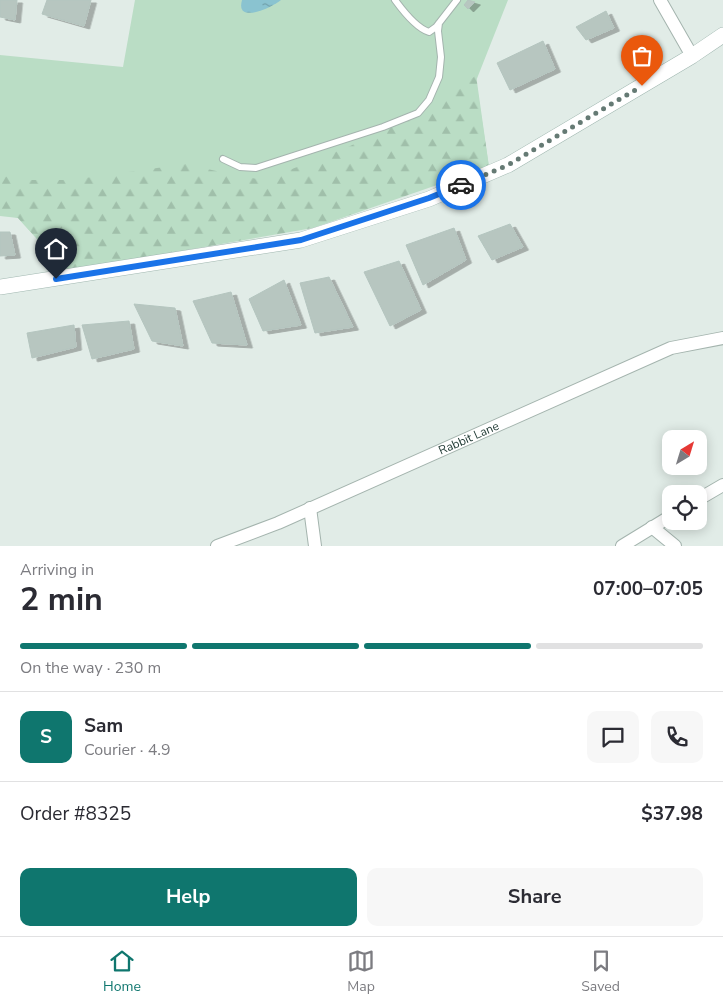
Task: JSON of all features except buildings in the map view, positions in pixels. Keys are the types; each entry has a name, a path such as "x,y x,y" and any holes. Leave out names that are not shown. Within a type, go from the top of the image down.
{"street":[{"path":"660,0 692,56"},
{"path":"0,288 301,240 429,198 508,165 692,56 723,35"},
{"name":"Rabbit Lane","path":"216,546 278,523 671,348 723,338"},
{"path":"707,494 723,485"},
{"path":"310,508 315,546"},
{"path":"622,546 662,521"},
{"path":"652,527 675,546"}],"lane":[{"path":"395,0 424,30 429,32 439,23 456,0"},
{"path":"222,159 240,167 256,168 418,113 429,100 439,77 441,57 439,23"}],"green space":[{"path":"135,0 508,0 476,81 489,167 66,271 18,218 0,213 0,55 123,67"},
{"path":"476,75 489,167 313,228 66,271 18,218 0,216 0,175 21,180 70,180 186,164 264,180 348,147 445,101"}],"water":[{"path":"242,0 281,0 263,10 249,13 244,12 241,7"}],"way so far":[{"path":"461,185 508,165 642,86"}],"route":[{"path":"56,279 301,240 429,198 461,185"}]}
